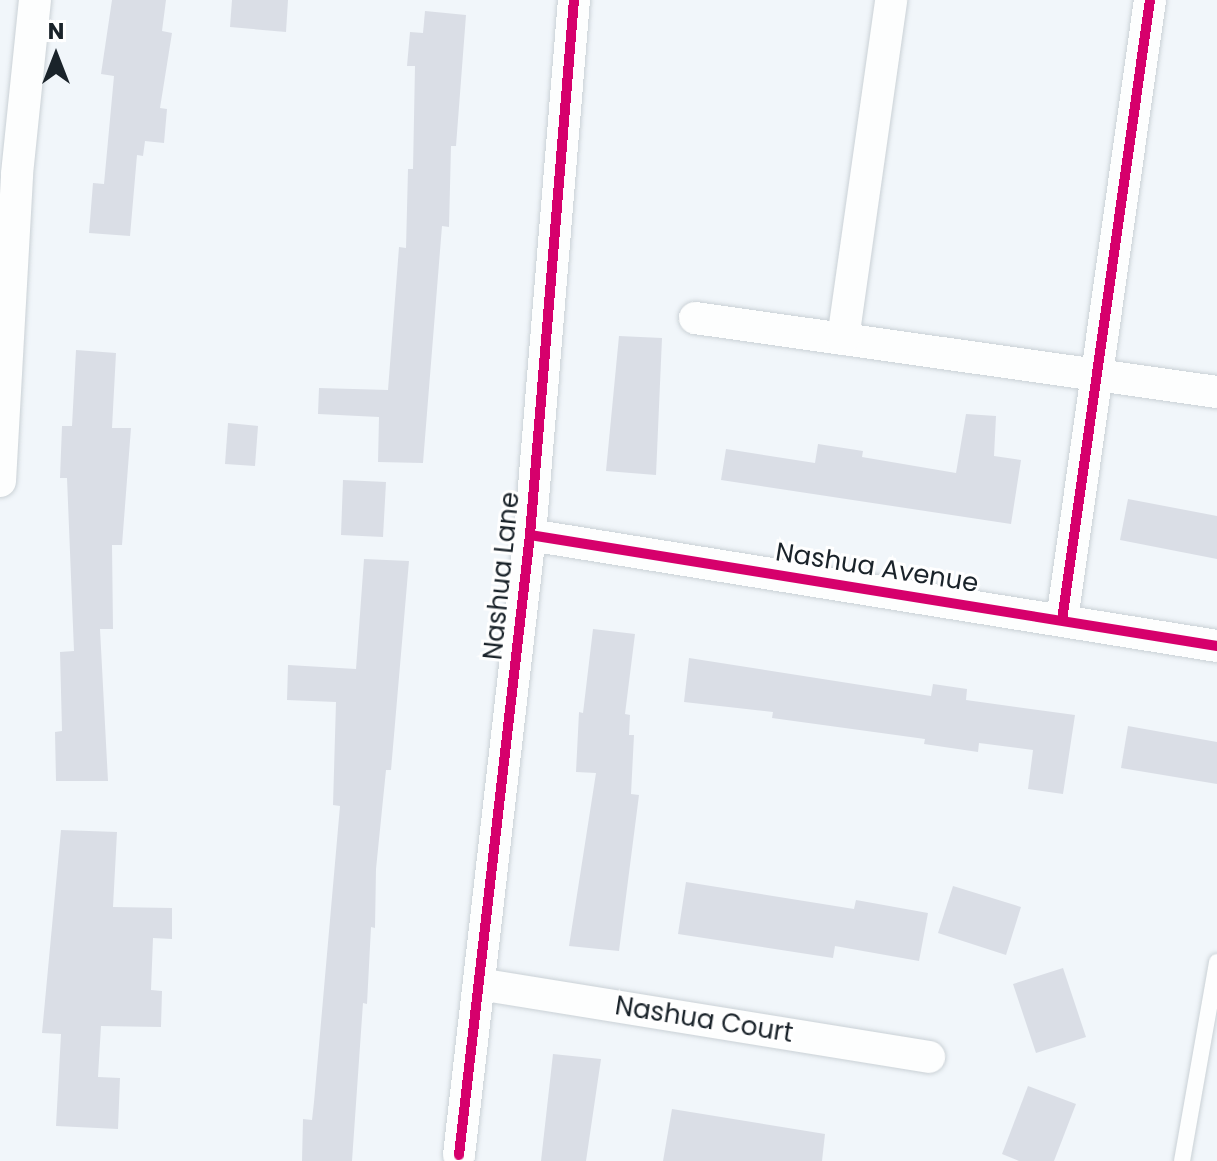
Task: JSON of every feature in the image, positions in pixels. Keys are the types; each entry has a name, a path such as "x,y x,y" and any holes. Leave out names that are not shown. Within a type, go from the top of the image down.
{"street":[{"path":"0,481 17,174 35,0"},
{"name":"Nashua Lane","path":"459,1155 530,535 574,0"},
{"path":"843,339 891,0"},
{"path":"1062,620 1150,0"},
{"path":"695,318 1217,392"},
{"name":"Nashua Avenue","path":"530,535 1217,646"},
{"name":"Nashua Court","path":"479,984 929,1057"}],"lane":[{"path":"1182,1161 1217,962"}],"building":[{"path":"112,0 166,0 162,31 172,33 160,108 167,109 164,143 145,141 143,156 137,155 130,236 89,233 93,183 104,184 114,76 101,74"},
{"path":"232,0 288,0 286,32 230,27"},
{"path":"425,11 466,15 456,146 451,146 449,227 442,226 423,463 378,462 379,417 318,414 319,388 388,390 399,247 406,248 408,169 413,169 415,66 407,66 410,32 423,33"},
{"path":"619,336 662,338 656,475 606,471"},
{"path":"76,350 116,353 112,428 131,428 122,545 112,545 113,629 100,629 108,781 56,781 55,732 62,731 60,652 74,651 67,478 60,478 62,426 72,426"},
{"path":"966,414 996,416 994,456 1021,460 1011,524 721,480 726,449 815,463 818,444 863,451 862,457 956,473"},
{"path":"228,423 258,426 255,466 225,464"},
{"path":"343,480 386,482 383,537 341,535"},
{"path":"1128,499 1217,516 1217,559 1120,540"},
{"path":"364,559 409,561 391,770 386,770 376,869 375,928 371,927 367,1004 363,1003 352,1161 302,1161 303,1119 312,1120 314,1102 340,806 333,805 336,702 287,700 288,665 356,669"},
{"path":"593,629 635,634 625,714 630,715 629,735 634,735 631,794 639,795 619,951 569,946 596,773 576,772 579,712 583,713"},
{"path":"689,658 931,696 933,684 967,689 966,700 1075,715 1063,794 1028,789 1033,750 979,743 978,752 924,744 925,739 772,718 773,712 684,702"},
{"path":"1128,726 1217,742 1217,784 1121,768"},
{"path":"61,830 117,832 113,907 172,908 172,939 153,938 151,990 162,991 161,1027 101,1026 98,1077 120,1078 118,1129 56,1126 61,1034 42,1033"},
{"path":"686,882 854,909 856,900 928,913 919,961 835,946 833,958 678,934"},
{"path":"953,886 1021,907 1006,955 938,933"},
{"path":"1063,968 1086,1037 1036,1053 1013,984"},
{"path":"553,1054 601,1059 586,1161 541,1161"},
{"path":"1028,1086 1076,1104 1054,1161 1019,1161 1002,1154"},
{"path":"672,1109 825,1134 822,1161 663,1161"}],"cycle path":[{"path":"459,1155 530,535 574,0"},
{"path":"1062,620 1150,0"},
{"path":"530,535 1217,646"}]}
